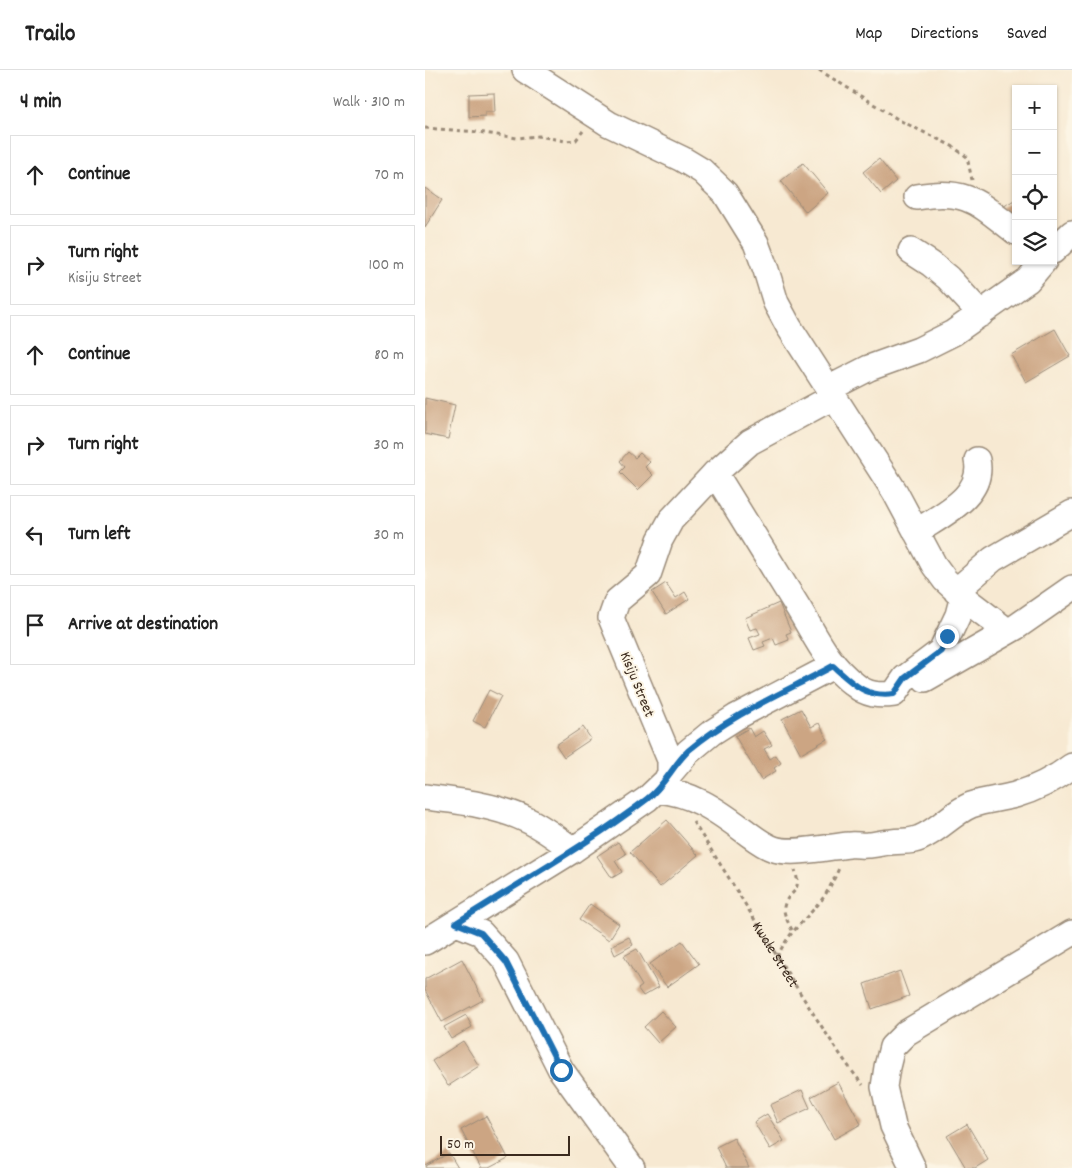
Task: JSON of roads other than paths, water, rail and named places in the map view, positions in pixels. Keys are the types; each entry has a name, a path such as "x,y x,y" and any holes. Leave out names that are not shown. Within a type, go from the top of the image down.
{"street":[{"path":"525,70 609,124 682,159 702,171 725,193 756,244 776,303 784,319 895,492 934,565 959,593 988,618 1007,631"},
{"path":"917,197 937,193 957,194 977,202 1012,229"},
{"path":"1057,247 1072,233"},
{"path":"911,251 948,278 981,314"},
{"name":"Kisiju Street","path":"664,781 670,760 611,618 617,601 649,575 661,540 671,520 715,473 750,442 869,368 933,344 953,333 1028,280 1041,265"},
{"path":"916,532 959,503 971,491 979,470 977,460"},
{"path":"715,473 824,654 833,666 856,686 869,693 880,696 894,694 935,674 1007,631 1072,588"},
{"path":"894,694 905,678 941,651 958,615 959,593 993,559 1072,513"},
{"path":"425,942 573,850 664,781 688,752 711,733 737,717 833,666"},
{"path":"664,781 723,815 764,845 775,850 789,850 868,845 892,841 908,842 927,834 969,806 996,798 1015,795 1063,774 1072,766"},
{"path":"425,797 481,805 526,819 546,830 573,850"},
{"path":"456,923 481,933 506,962 561,1070 632,1168"},
{"path":"913,1168 893,1126 884,1087 892,1047 906,1033 1072,932"}]}
